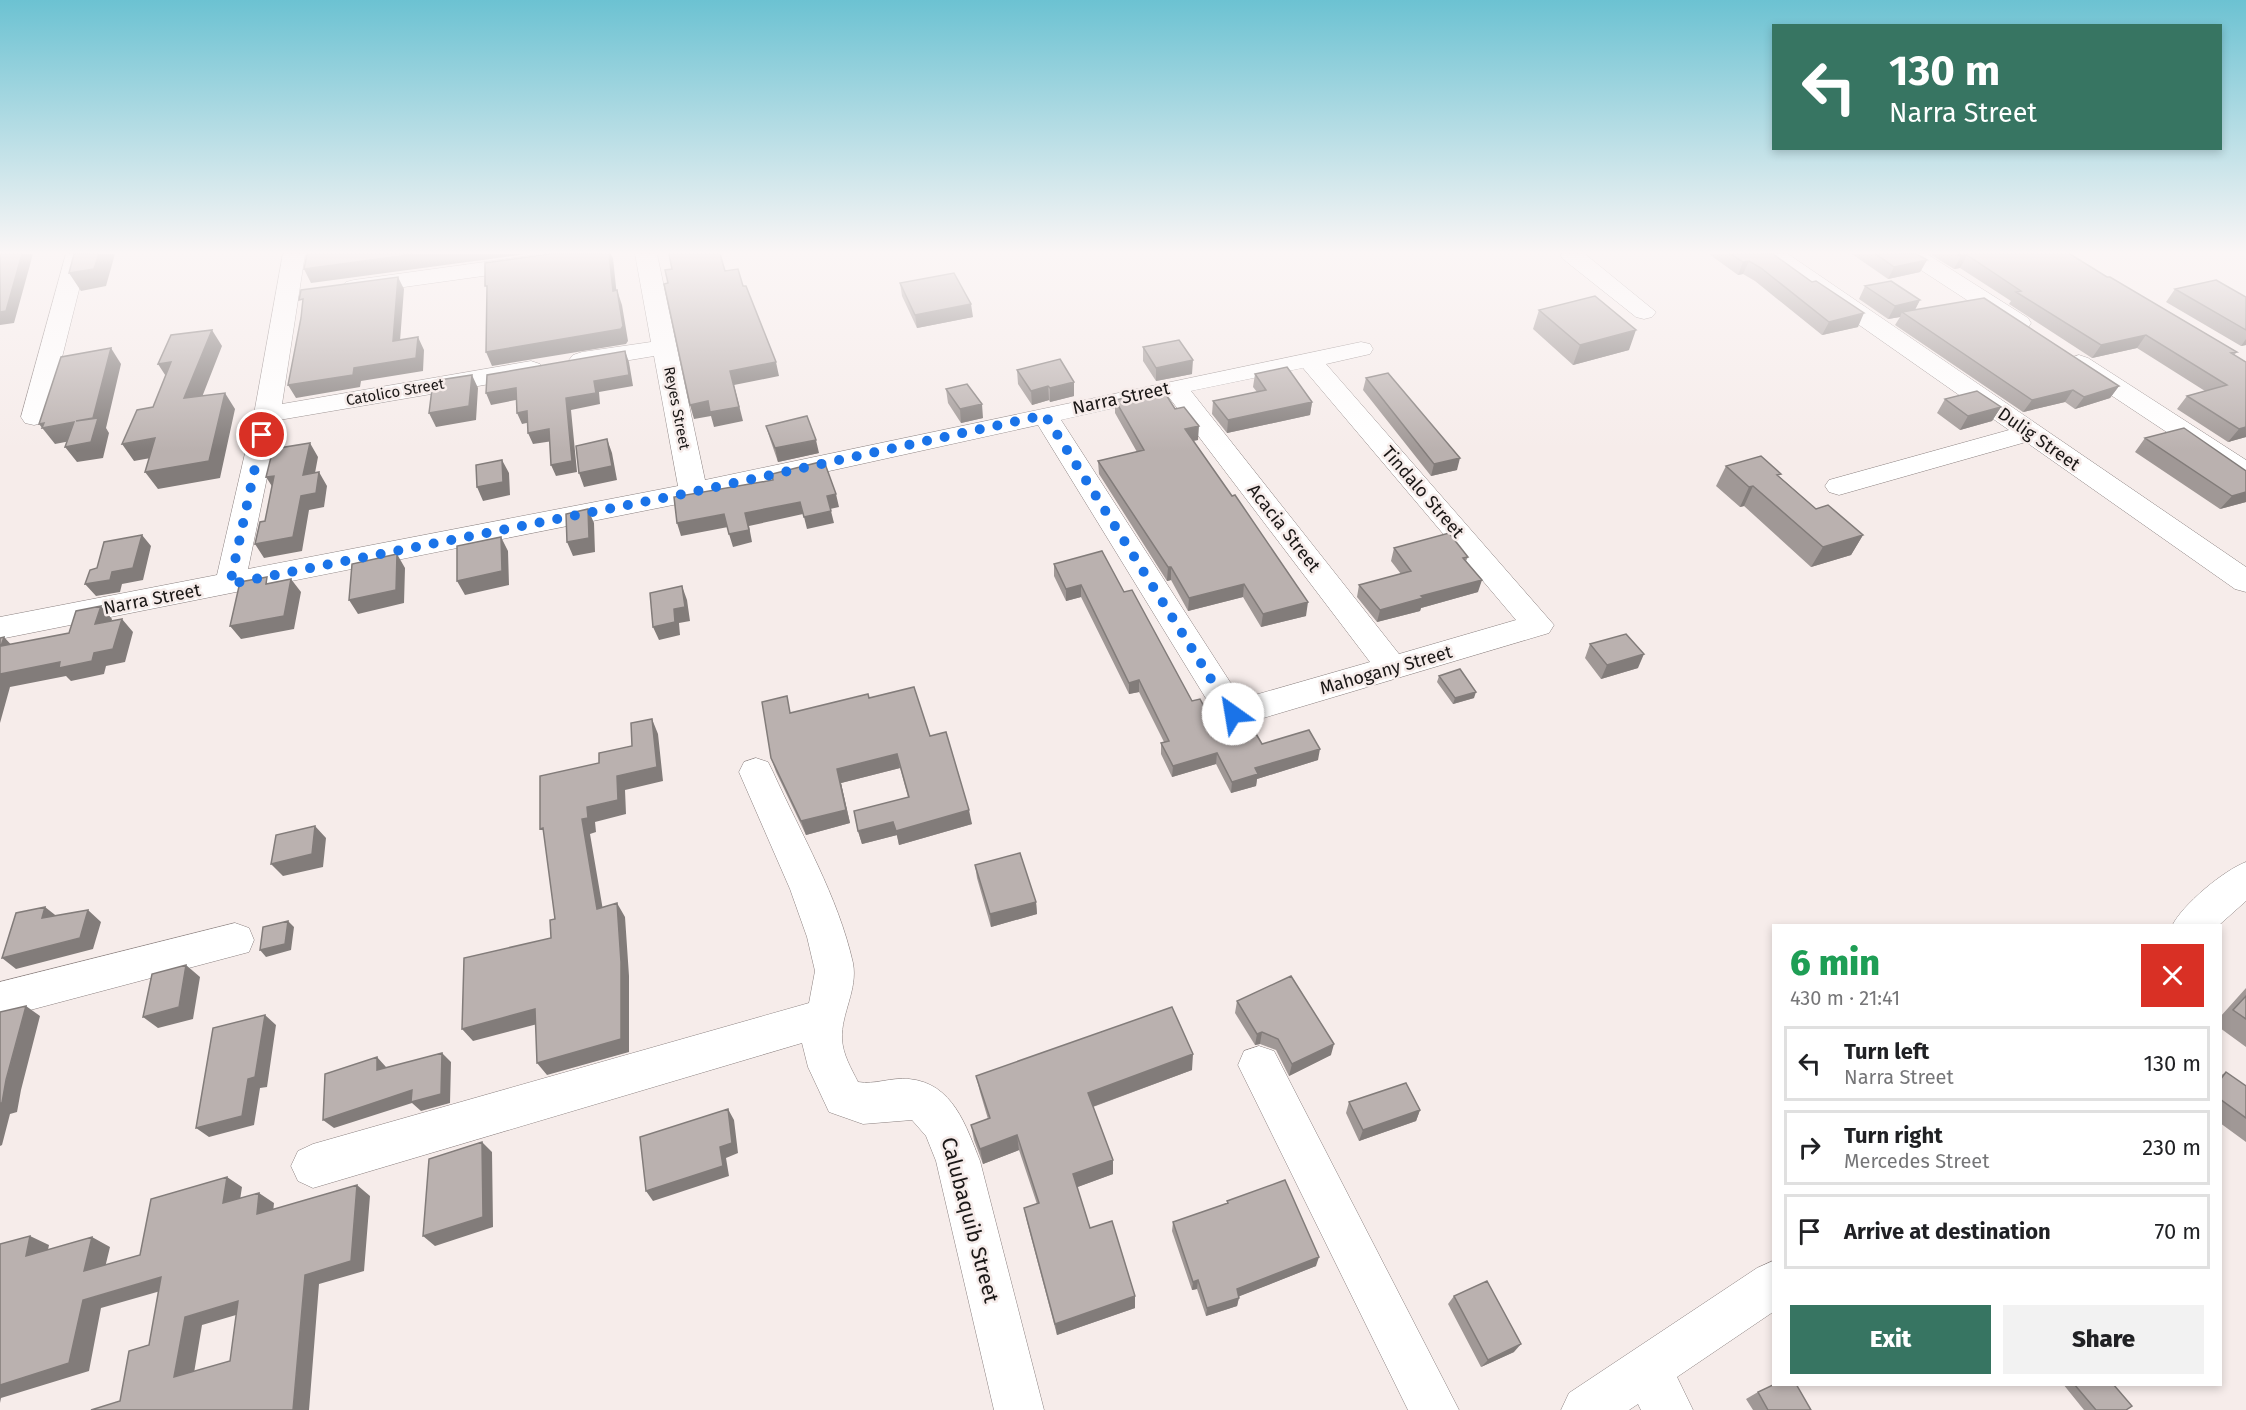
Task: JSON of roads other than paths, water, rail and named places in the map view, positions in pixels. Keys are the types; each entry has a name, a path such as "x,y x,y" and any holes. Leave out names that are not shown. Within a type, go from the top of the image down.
{"street":[{"path":"34,417 60,320"},
{"path":"230,584 267,414 291,320"},
{"name":"Reyes Street","path":"660,320 693,492"},
{"name":"Dulig Street","path":"1867,320 2246,582"},
{"path":"2013,320 2246,472"},
{"name":"Catolico Street","path":"267,414 665,346"},
{"name":"Narra Street","path":"0,628 693,492 1174,387 1361,349"},
{"name":"Tindalo Street","path":"1308,359 1538,625"},
{"name":"Acacia Street","path":"1174,387 1393,669"},
{"name":"Mahogany Street","path":"1045,415 1233,714 1538,625"},
{"path":"1839,486 2029,433"},
{"name":"Calubaquib Street","path":"756,772 817,911 834,964 834,976 822,1035 824,1053 844,1098 858,1104 870,1105 908,1100 918,1101 931,1110 945,1127 958,1161 1019,1410"},
{"path":"2193,924 2246,878"},
{"path":"0,1000 235,940"},
{"path":"313,1166 826,1017"},
{"path":"1259,1065 1434,1410"},
{"path":"1586,1410 1772,1285"},
{"path":"1645,1369 1668,1410"}]}
